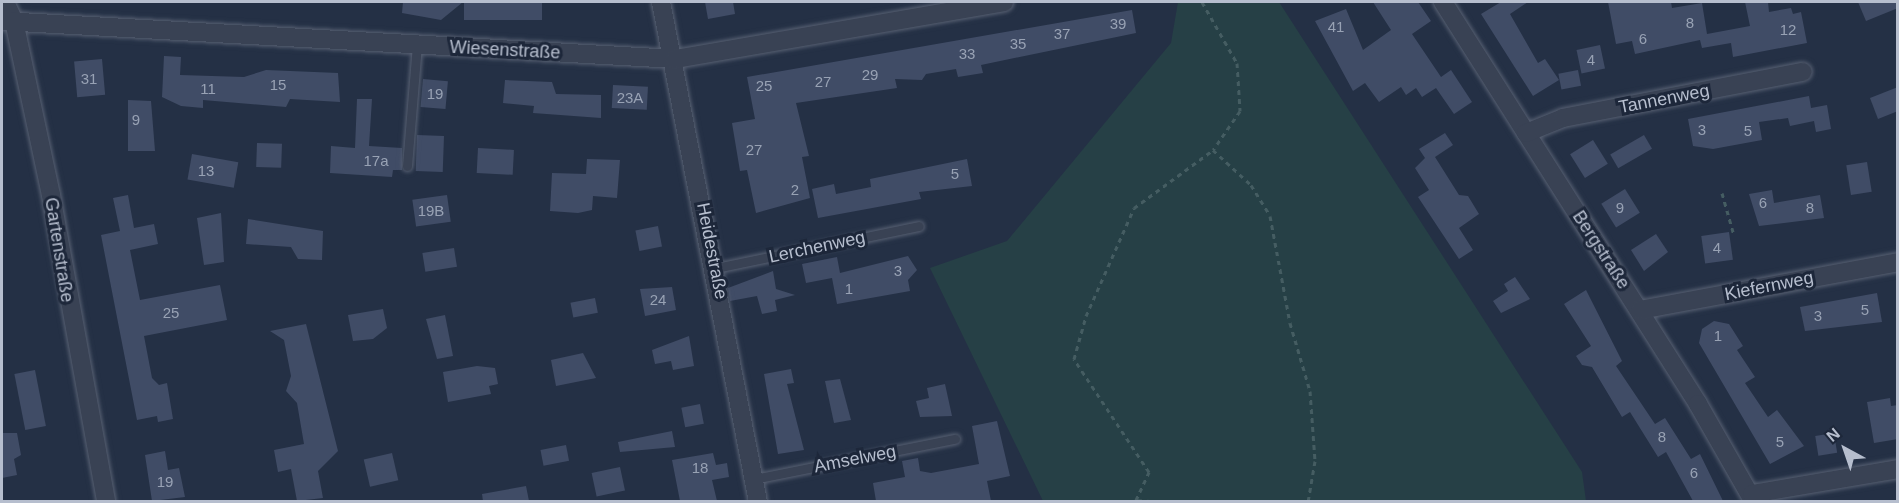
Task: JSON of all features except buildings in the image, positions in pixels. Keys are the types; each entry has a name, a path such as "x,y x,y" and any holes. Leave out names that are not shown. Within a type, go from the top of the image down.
{"street":[{"name":"Gartenstraße","path":"5,2 106,501"},
{"name":"Heidestraße","path":"661,2 675,59 759,501"},
{"name":"Wiesenstraße","path":"8,21 675,59 1004,2"},
{"name":"Bergstraße","path":"1443,2 1640,310 1753,498"},
{"name":"Tannenweg","path":"1526,133 1563,118 1803,72"},
{"name":"Kiefernweg","path":"1640,310 1898,262"},
{"path":"1753,498 1898,470"}],"lane":[{"path":"407,166 417,45"},
{"name":"Lerchenweg","path":"716,268 919,226"},
{"name":"Amselweg","path":"754,479 955,440"}],"path":[{"path":"1169,501 1136,500 1149,472 1074,359 1086,316 1134,208 1213,150 1240,111 1237,63 1202,2"},
{"path":"1213,150 1251,185 1270,216 1290,323 1310,391 1315,461 1308,501"},
{"path":"1722,193 1733,232"}],"green space":[{"path":"1178,2 1279,2 1582,472 1586,501 1043,501 930,268 1007,241 1171,43"}]}
